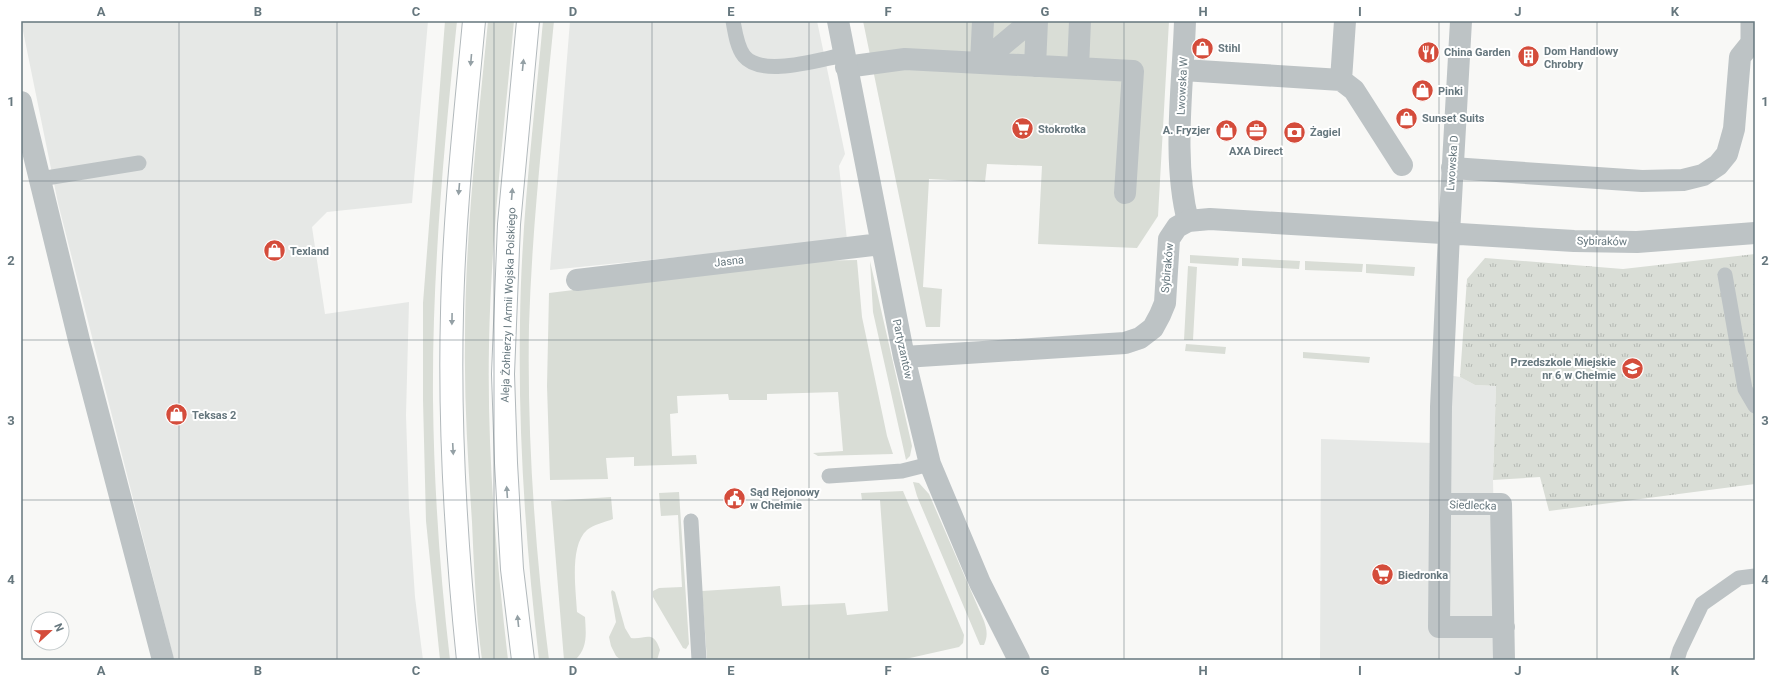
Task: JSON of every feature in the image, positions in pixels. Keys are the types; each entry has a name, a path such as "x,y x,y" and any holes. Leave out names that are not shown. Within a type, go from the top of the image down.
{"main road":[{"path":"468,660 456,513 452,429 452,328 458,203 474,21"},
{"name":"Aleja Żołnierzy I Armii Wojska Polskiego","path":"523,660 512,569 503,374 510,224 528,21"}],"street":[{"name":"Partyzantów","path":"838,21 904,357 930,464 980,583 1020,660"},
{"path":"980,63 983,21"},
{"path":"980,63 1031,21"},
{"path":"1035,66 1037,21"},
{"path":"1078,68 1080,21"},
{"name":"Lwowska W","path":"1185,21 1180,148 1184,204 1188,221"},
{"path":"1341,80 1345,21"},
{"name":"Lwowska D","path":"1449,234 1461,21"},
{"path":"1452,168 1642,181 1683,180 1703,175 1718,165 1727,154 1734,129 1740,57 1752,47"},
{"path":"845,61 905,59 1133,71 1125,193"},
{"path":"1183,70 1341,80 1354,90 1402,165"},
{"path":"21,102 80,340 163,660"},
{"name":"Sybiraków","path":"904,357 1125,343 1140,338 1153,328 1164,303 1169,239 1177,227 1188,221 1210,218 1574,241 1637,242 1755,233"},
{"path":"1440,504 1442,407 1449,234"},
{"name":"Jasna","path":"577,280 881,244"},
{"name":"Siedlecka","path":"1504,627 1439,627 1440,504 1501,504 1504,627 1504,660"}],"lane":[{"path":"733,21 737,41 744,56 755,64 773,67 845,61"},
{"path":"1748,21 1752,47"},
{"path":"40,179 139,163"},
{"path":"1725,276 1745,389 1755,406"},
{"path":"829,476 902,471 930,464"},
{"path":"691,521 699,660"},
{"path":"1677,660 1680,650 1702,604 1739,578 1755,576"}],"shaded area":[{"path":"21,21 428,21 412,203 327,212 312,227 325,314 409,302 406,415 409,508 415,597 423,660 174,660 58,203"},
{"path":"570,21 817,21 845,154 839,166 847,240 550,270"},
{"path":"1435,373 1460,377 1475,385 1496,386 1493,480 1497,660 1320,660 1321,439 1432,443"}],"green space":[{"path":"445,21 457,21 440,210 434,305 433,400 436,498 440,563 450,660 440,660 426,521 423,400 423,303"},
{"path":"488,21 514,21 495,224 489,345 489,424 493,503 508,660 482,660 478,626 466,408 465,339 467,259"},
{"path":"543,21 554,21 533,250 529,326 529,410 536,535 549,660 539,660 534,618 524,492 520,408 520,323 523,247 528,172"},
{"path":"863,21 1169,21 1158,216 1137,248 1038,244 1042,166 987,164 985,182 929,179 923,287 942,289 940,327 926,327"},
{"name":"Przedszkole Miejskie nr 6 w Chełmie","path":"1755,254 1755,484 1549,511 1540,477 1493,480 1496,386 1475,385 1460,377 1467,279 1485,258 1623,269"},
{"path":"1190,255 1239,258 1238,266 1190,263"},
{"path":"1242,258 1300,261 1299,269 1242,266"},
{"path":"857,260 862,317 887,436 893,454 818,456 813,453 843,451 838,392 767,394 767,400 729,400 728,394 677,396 678,413 670,414 672,456 696,455 697,464 634,466 634,457 606,458 608,479 550,480 547,386 549,293 808,261"},
{"path":"870,261 912,446 910,456 906,460 873,312"},
{"path":"1305,261 1363,264 1362,272 1305,270"},
{"path":"1366,264 1415,267 1414,276 1366,273"},
{"path":"1188,266 1197,267 1193,340 1184,340"},
{"path":"1186,344 1226,347 1225,354 1185,351"},
{"path":"1303,352 1370,357 1369,363 1303,358"},
{"path":"913,482 919,483 929,494 984,621 987,633 984,645 980,645 917,496"},
{"path":"903,491 964,635 963,643 959,647 901,660 707,660 702,591 780,586 782,606 845,603 847,615 888,611 880,500 862,500 861,493"},
{"path":"679,492 689,644 686,649 683,648 653,597 653,591 659,588 682,587 678,515 661,516 659,493"},
{"path":"611,497 613,519 587,530 581,537 578,546 575,569 577,612 585,617 585,640 582,651 575,660 564,660 551,501"},
{"path":"612,590 615,592 625,628 631,638 648,637 655,640 660,650 657,660 621,660 616,656 611,646 609,637 616,622 611,592"}],"place":[{"name":"Stihl","path":"1203,48"},
{"name":"China Garden","path":"1429,52"},
{"name":"Dom Handlowy Chrobry","path":"1528,57"},
{"name":"Pinki","path":"1423,91"},
{"name":"Sunset Suits","path":"1406,118"},
{"name":"Stokrotka","path":"1022,129"},
{"name":"A. Fryzjer","path":"1226,130"},
{"name":"AXA Direct","path":"1256,131"},
{"name":"Żagiel","path":"1294,132"},
{"name":"Texland","path":"274,251"},
{"name":"Przedszkole Miejskie nr 6 w Chełmie","path":"1632,368"},
{"name":"Teksas 2","path":"176,415"},
{"name":"Sąd Rejonowy w Chełmie","path":"734,498"},
{"name":"Biedronka","path":"1383,575"}]}
